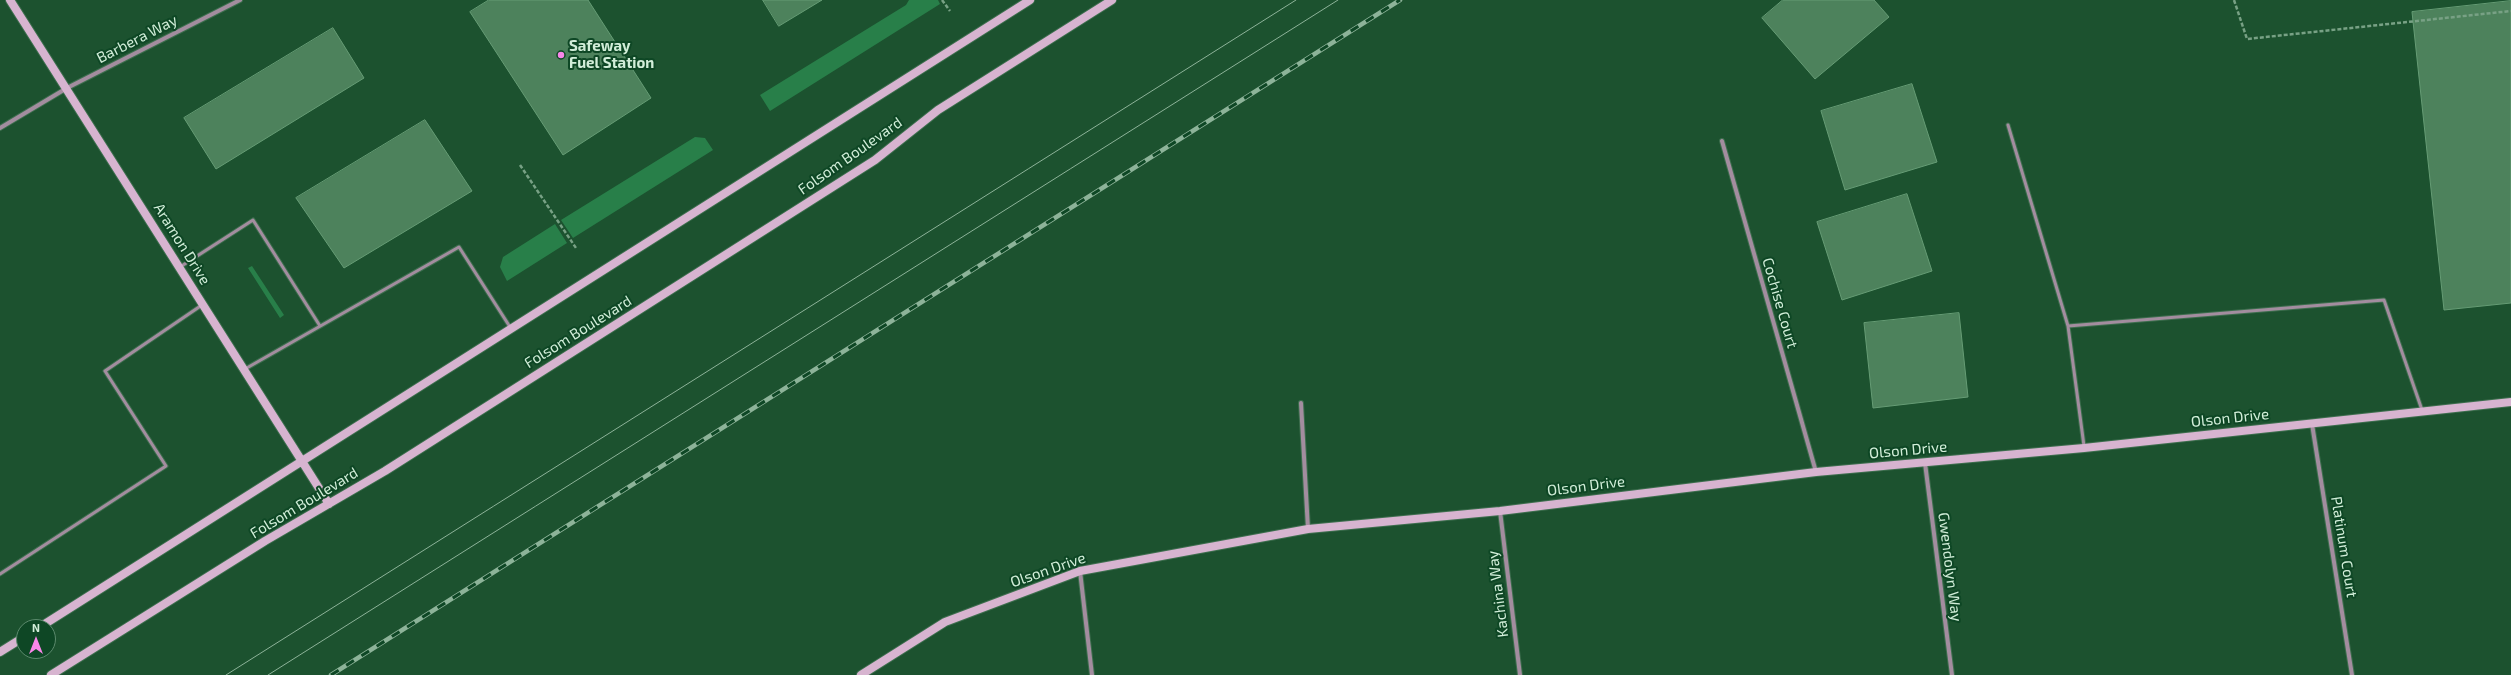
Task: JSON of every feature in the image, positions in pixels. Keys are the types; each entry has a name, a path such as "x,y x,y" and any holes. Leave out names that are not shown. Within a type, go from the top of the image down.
{"main road":[{"name":"Aramon Drive","path":"10,0 204,304 300,460 329,504"},
{"path":"52,619 300,460 511,329 1030,0"},
{"name":"Folsom Boulevard","path":"51,675 391,467 875,160 938,110 1112,0"},
{"name":"Olson Drive","path":"860,675 945,622 1080,571 1308,529 1500,511 1816,472 2084,448 2511,402"},
{"path":"0,652 16,642"}],"street":[{"name":"Barbera Way","path":"0,128 67,88 240,0"},
{"name":"Cochise Court","path":"1722,141 1816,472"},
{"path":"1301,403 1308,529"},
{"name":"Platinum Court","path":"2312,423 2352,675"},
{"name":"Gwendolyn Way","path":"1925,463 1952,675"},
{"name":"Kachina Way","path":"1500,511 1520,675"},
{"path":"1080,571 1092,675"}],"lane":[{"path":"2008,125 2068,326 2084,448"},
{"path":"180,267 253,220 320,326"},
{"path":"245,369 459,247 511,329"},
{"path":"2068,326 2384,300 2423,412"},
{"path":"0,574 166,466 105,371 204,304"}],"path":[{"path":"942,0 950,11"},
{"path":"2234,0 2247,39 2511,11"},
{"path":"520,165 576,248"}],"green space":[{"path":"909,0 938,0 940,4 770,111 760,95 906,5"},
{"path":"695,137 705,138 713,150 573,238 561,220"},
{"path":"555,224 567,243 507,281 500,267 503,257"},
{"path":"252,266 284,315 280,318 248,268"}],"building":[{"name":"Safeway Fuel Station","path":"489,0 588,0 651,98 563,155 470,12"},
{"path":"763,0 822,0 779,26"},
{"path":"1783,0 1874,0 1889,17 1815,79 1762,18"},
{"path":"2511,1 2511,303 2444,310 2412,12"},
{"path":"333,28 364,78 216,169 184,118"},
{"path":"1912,84 1937,162 1845,190 1821,111"},
{"path":"425,120 472,191 344,268 296,198"},
{"path":"1907,194 1932,271 1842,300 1817,222"},
{"path":"1959,313 1968,397 1873,408 1864,323"}],"tram line":[{"path":"226,675 1296,0"},
{"path":"268,675 1338,0"}],"railway":[{"path":"331,675 1400,0"}],"place":[{"name":"Safeway Fuel Station","path":"561,55"}]}
